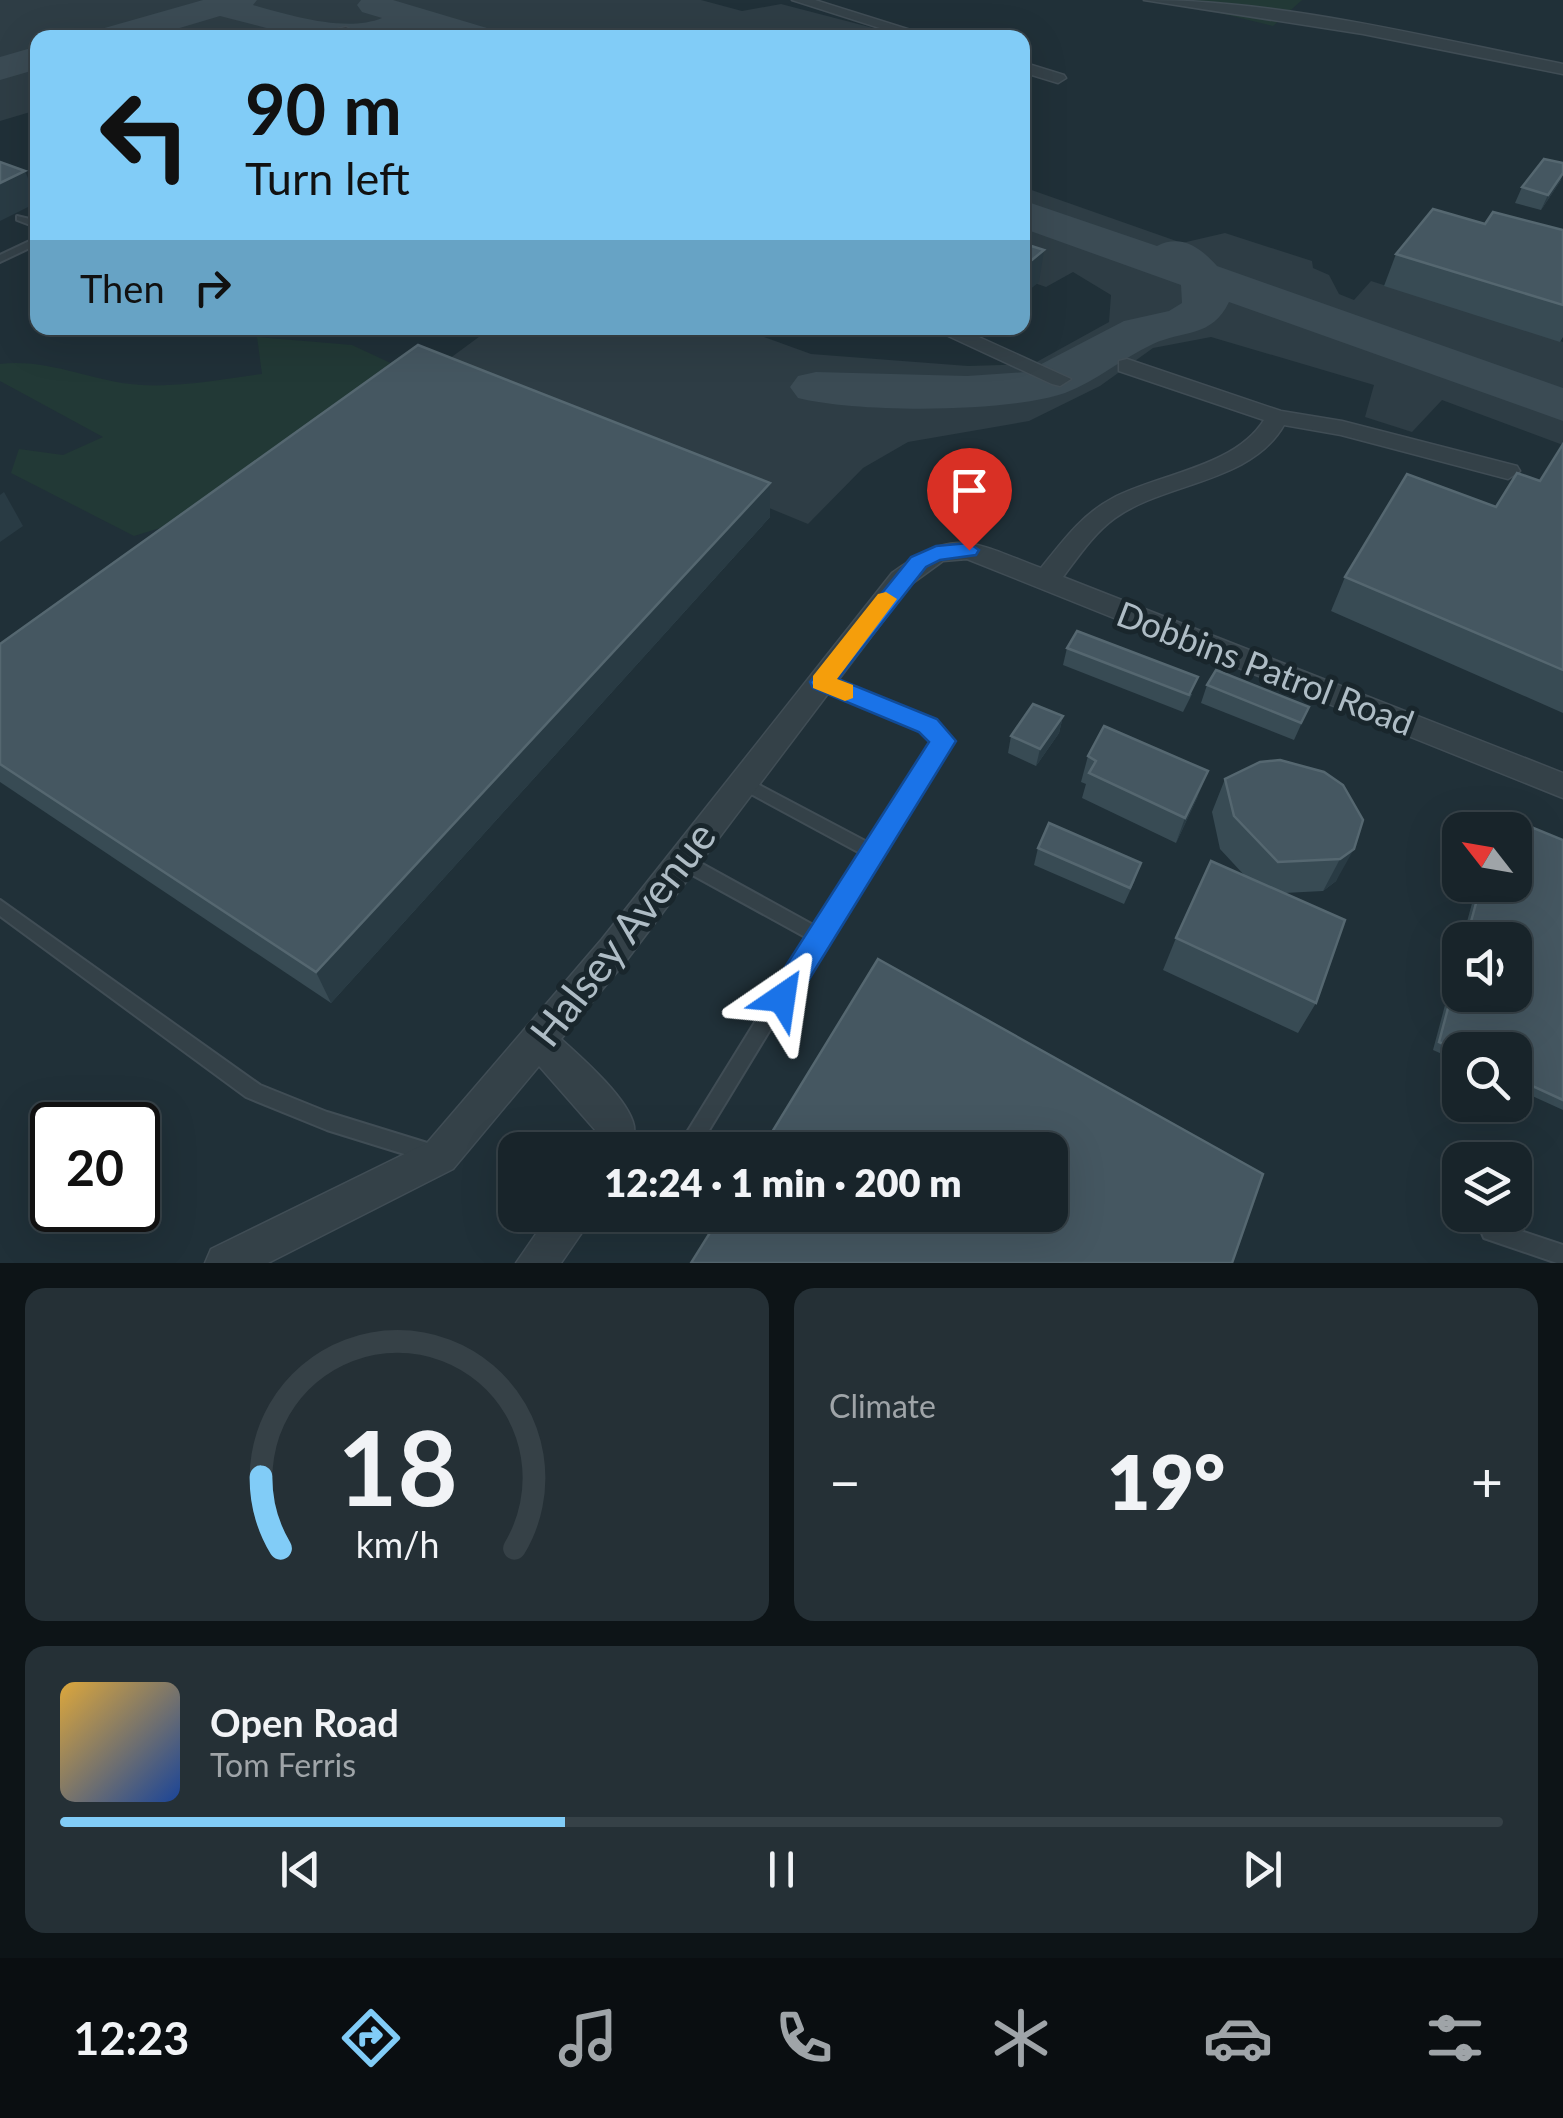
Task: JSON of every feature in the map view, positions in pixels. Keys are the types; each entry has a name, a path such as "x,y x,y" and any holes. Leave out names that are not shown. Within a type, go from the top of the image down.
{"street":[{"path":"798,0 901,30"},
{"path":"1151,0 1363,29 1563,69"},
{"path":"1030,69 1058,78"},
{"path":"959,335 1060,378"},
{"path":"1128,366 1277,417 1342,428 1508,471"},
{"path":"1044,582 1107,511 1247,449 1274,429 1277,417"},
{"name":"Dobbins Patrol Road","path":"969,550 1563,786"},
{"name":"Halsey Avenue","path":"225,1263 440,1156 539,1042 918,562 936,553 969,550"},
{"path":"539,1042 579,1080 615,1126 614,1132"},
{"path":"536,1263 561,1232"}],"lane":[{"path":"20,218 30,222"},
{"path":"0,259 30,244"},
{"path":"697,1132 870,851 943,741 928,726 822,682"},
{"path":"743,784 870,851"},
{"path":"682,860 820,937"},
{"path":"0,907 253,1091 328,1121 440,1156"},
{"path":"1497,1232 1563,1255"}],"shaded area":[{"path":"0,0 701,0 742,11 781,4 881,30 30,30 30,112 0,121"},
{"path":"1030,189 1182,243 1225,233 1312,261 1313,268 1329,275 1339,294 1354,300 1371,281 1563,342 1563,445 1442,400 1412,432 1365,417 1374,385 1211,337 1153,348 1100,386 1029,421 908,442 863,468 808,524 434,370 482,335 758,335 811,354 968,366 1033,364 1109,322 1111,295 1073,272 1046,287 1030,281"}],"green space":[{"path":"1167,0 1302,0 1273,26"},
{"path":"257,337 352,345 397,366 183,521 134,536 11,473 19,449 63,455 103,437 0,381 0,364 46,366 139,385 192,383 262,374"}],"building":[{"path":"1544,159 1563,163 1563,173 1548,195 1522,187"},
{"path":"0,162 25,171 0,183"},
{"path":"1433,209 1485,224 1493,212 1563,230 1563,305 1396,254"},
{"path":"1030,246 1044,250 1030,261"},
{"path":"418,345 770,483 316,972 0,764 0,644"},
{"path":"1563,444 1563,670 1345,577 1407,474 1496,507 1517,473 1540,481"},
{"path":"1077,631 1198,677 1189,695 1067,648"},
{"path":"1216,670 1309,707 1301,723 1207,685"},
{"path":"1033,704 1063,716 1040,749 1011,736"},
{"path":"1104,726 1208,771 1185,818 1089,773 1096,761 1088,756"},
{"path":"1280,760 1324,772 1343,785 1363,820 1354,849 1340,859 1278,862 1234,816 1225,779 1260,762"},
{"path":"1049,823 1141,863 1130,888 1038,848"},
{"path":"1532,827 1563,840 1563,1100 1532,1086 1532,1032 1442,1032 1442,1043 1439,1042 1447,1012 1532,1012 1532,922 1471,922 1476,902 1532,902"},
{"path":"1211,861 1345,920 1316,1003 1176,938"},
{"path":"878,959 1263,1174 1232,1263 691,1263 710,1232 1068,1232 1068,1132 772,1132"}],"taxiway":[{"path":"222,5 240,0"},
{"path":"134,30 222,5"},
{"path":"222,5 322,30"},
{"path":"374,5 412,16"},
{"path":"382,30 412,16"},
{"path":"412,16 458,30"},
{"path":"0,69 30,60"},
{"path":"1030,216 1200,276"},
{"path":"1174,253 1200,276"},
{"path":"816,387 967,392 1035,386 1067,373 1141,331 1180,323 1198,314 1207,296 1200,276"},
{"path":"1200,276 1563,405"}],"slow traffic":[{"path":"845,692 822,682 886,599"}],"route":[{"path":"782,998 870,851 943,741 928,726 822,682 918,562 936,553 969,550"}]}
